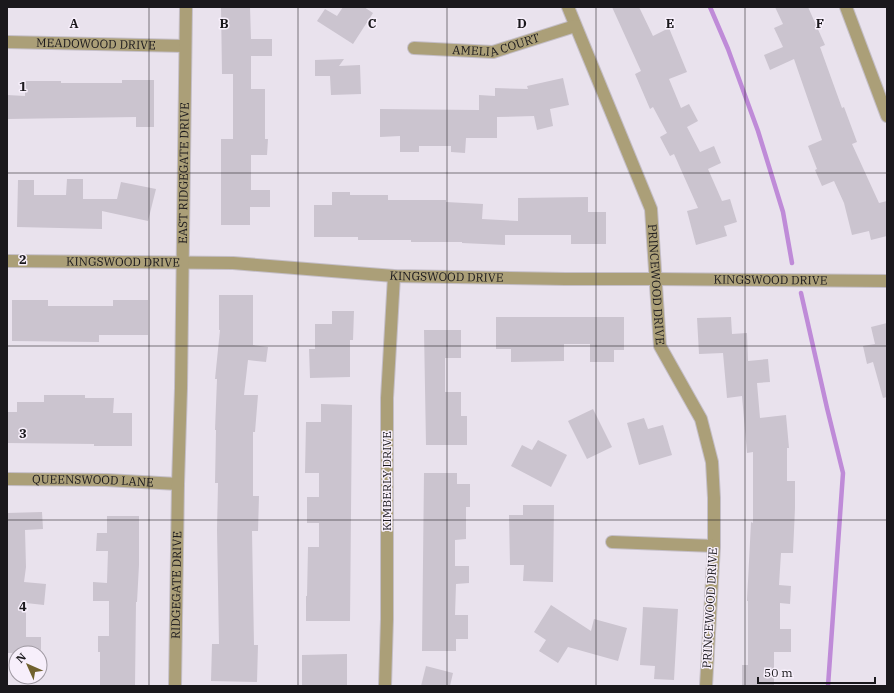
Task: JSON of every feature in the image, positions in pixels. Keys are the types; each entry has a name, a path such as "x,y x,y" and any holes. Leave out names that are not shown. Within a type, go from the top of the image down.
{"street":[{"name":"EAST RIDGEGATE DRIVE","path":"178,484 181,388 186,7"},
{"name":"PRINCEWOOD DRIVE","path":"568,7 651,209 660,346 700,419 712,462 714,546 706,686"},
{"path":"846,7 883,92 887,116"},
{"name":"AMELIA COURT","path":"414,48 493,52 576,26"},
{"name":"MEADOWOOD DRIVE","path":"7,42 185,46"},
{"name":"KINGSWOOD DRIVE","path":"7,260 233,263 394,276 565,279 656,278 887,281"},
{"name":"KIMBERLY DRIVE","path":"385,686 387,619 387,398 394,276"},
{"name":"QUEENSWOOD LANE","path":"7,480 106,480 178,484"},
{"name":"RIDGEGATE DRIVE","path":"175,686 178,484"},
{"path":"612,542 714,546"}],"building":[{"path":"221,7 250,7 251,39 272,39 272,56 251,56 251,89 265,89 265,139 268,139 267,155 251,155 251,190 270,190 270,207 250,207 250,225 221,225 221,139 233,139 233,74 222,74"},
{"path":"343,7 364,7 373,13 353,44 317,21 325,9 337,16"},
{"path":"612,7 639,7 653,36 669,28 687,72 669,79 681,108 689,104 698,121 687,127 700,152 714,146 721,163 708,169 722,201 730,199 737,222 724,226 727,236 696,245 687,211 698,208 674,154 670,156 660,137 667,133 653,107 650,109 635,74 641,71"},
{"path":"775,7 808,7 825,45 820,47 842,108 844,107 857,142 852,144 879,203 887,201 887,236 871,240 869,231 852,235 844,203 834,181 822,186 815,170 817,169 808,146 822,140 794,59 770,70 764,55 783,47 774,28 783,24"},
{"path":"344,59 339,66 360,65 361,94 331,95 330,76 315,76 315,60"},
{"path":"563,78 569,105 550,109 553,126 537,130 534,116 497,117 497,138 466,138 465,153 451,152 451,146 419,146 419,152 400,152 400,136 380,137 380,109 479,110 479,95 495,96 495,88 528,89 527,86"},
{"path":"122,80 154,80 154,127 136,127 136,117 7,119 7,95 25,96 25,81 61,81 61,83 122,83"},
{"path":"67,179 83,179 83,199 117,199 121,182 156,189 148,221 102,211 102,229 17,227 18,180 34,180 34,195 66,195"},
{"path":"332,192 350,192 350,195 388,195 388,200 446,200 446,202 483,204 482,219 518,221 518,198 588,197 588,212 606,212 606,244 571,244 571,235 505,235 505,245 462,242 411,242 411,240 358,240 358,237 314,237 314,205 332,205"},
{"path":"219,295 253,295 253,345 268,347 266,362 248,360 244,395 258,395 255,432 253,432 253,496 259,496 258,531 252,531 254,645 258,645 257,682 211,681 212,644 219,644 217,530 218,483 215,483 217,379 215,379 220,330"},
{"path":"12,300 48,300 48,306 113,306 113,300 148,300 148,335 99,335 99,342 12,341"},
{"path":"332,311 354,311 353,340 350,340 350,377 310,378 309,349 315,349 315,324 332,324"},
{"path":"496,317 624,317 624,350 614,350 614,362 590,362 590,344 564,344 564,361 511,362 511,349 496,349"},
{"path":"731,317 732,334 747,333 748,361 768,359 770,382 757,383 760,418 786,415 789,448 787,448 787,481 795,481 793,553 781,553 779,585 791,586 790,604 780,603 780,629 791,629 791,652 774,652 774,686 742,686 742,665 748,665 747,601 751,522 753,523 753,452 747,453 742,396 727,398 723,353 699,354 697,318"},
{"path":"887,323 887,397 883,398 873,362 867,364 863,346 875,344 871,327"},
{"path":"424,330 461,330 461,358 445,358 445,392 461,392 461,416 467,416 467,445 426,445"},
{"path":"44,395 85,395 85,398 114,398 113,413 132,413 132,446 7,443 7,412 17,412 17,402 44,402"},
{"path":"321,404 352,405 350,621 306,621 308,547 319,547 319,523 307,523 307,497 319,497 319,473 305,473 306,422 321,422"},
{"path":"593,409 612,447 587,459 568,421"},
{"path":"644,418 648,429 663,425 672,455 639,465 627,423"},
{"path":"538,440 567,455 551,487 511,466 522,445 532,450"},
{"path":"424,473 457,473 457,484 470,484 470,507 466,507 466,539 455,540 455,566 469,566 469,583 456,584 455,615 468,615 468,639 456,639 456,651 422,651"},
{"path":"523,505 554,505 553,582 523,581 524,565 510,565 509,515 523,515"},
{"path":"42,512 43,529 25,530 26,567 24,582 46,584 44,605 26,603 26,637 41,637 41,645 8,645 8,653 7,653 7,513"},
{"path":"107,516 139,516 135,686 100,686 100,652 98,652 98,636 109,636 109,601 93,601 93,582 107,583 108,551 96,551 97,533 107,533"},
{"path":"551,605 591,631 594,619 627,628 618,661 568,647 558,663 539,651 546,640 534,632"},
{"path":"643,607 678,609 674,680 654,679 655,666 640,665"},
{"path":"347,654 347,686 302,686 302,655"},
{"path":"426,666 453,673 450,686 421,686"}],"waterway":[{"path":"710,7 728,49 758,131 783,212 792,263"},
{"path":"801,293 843,473 828,686"}]}
